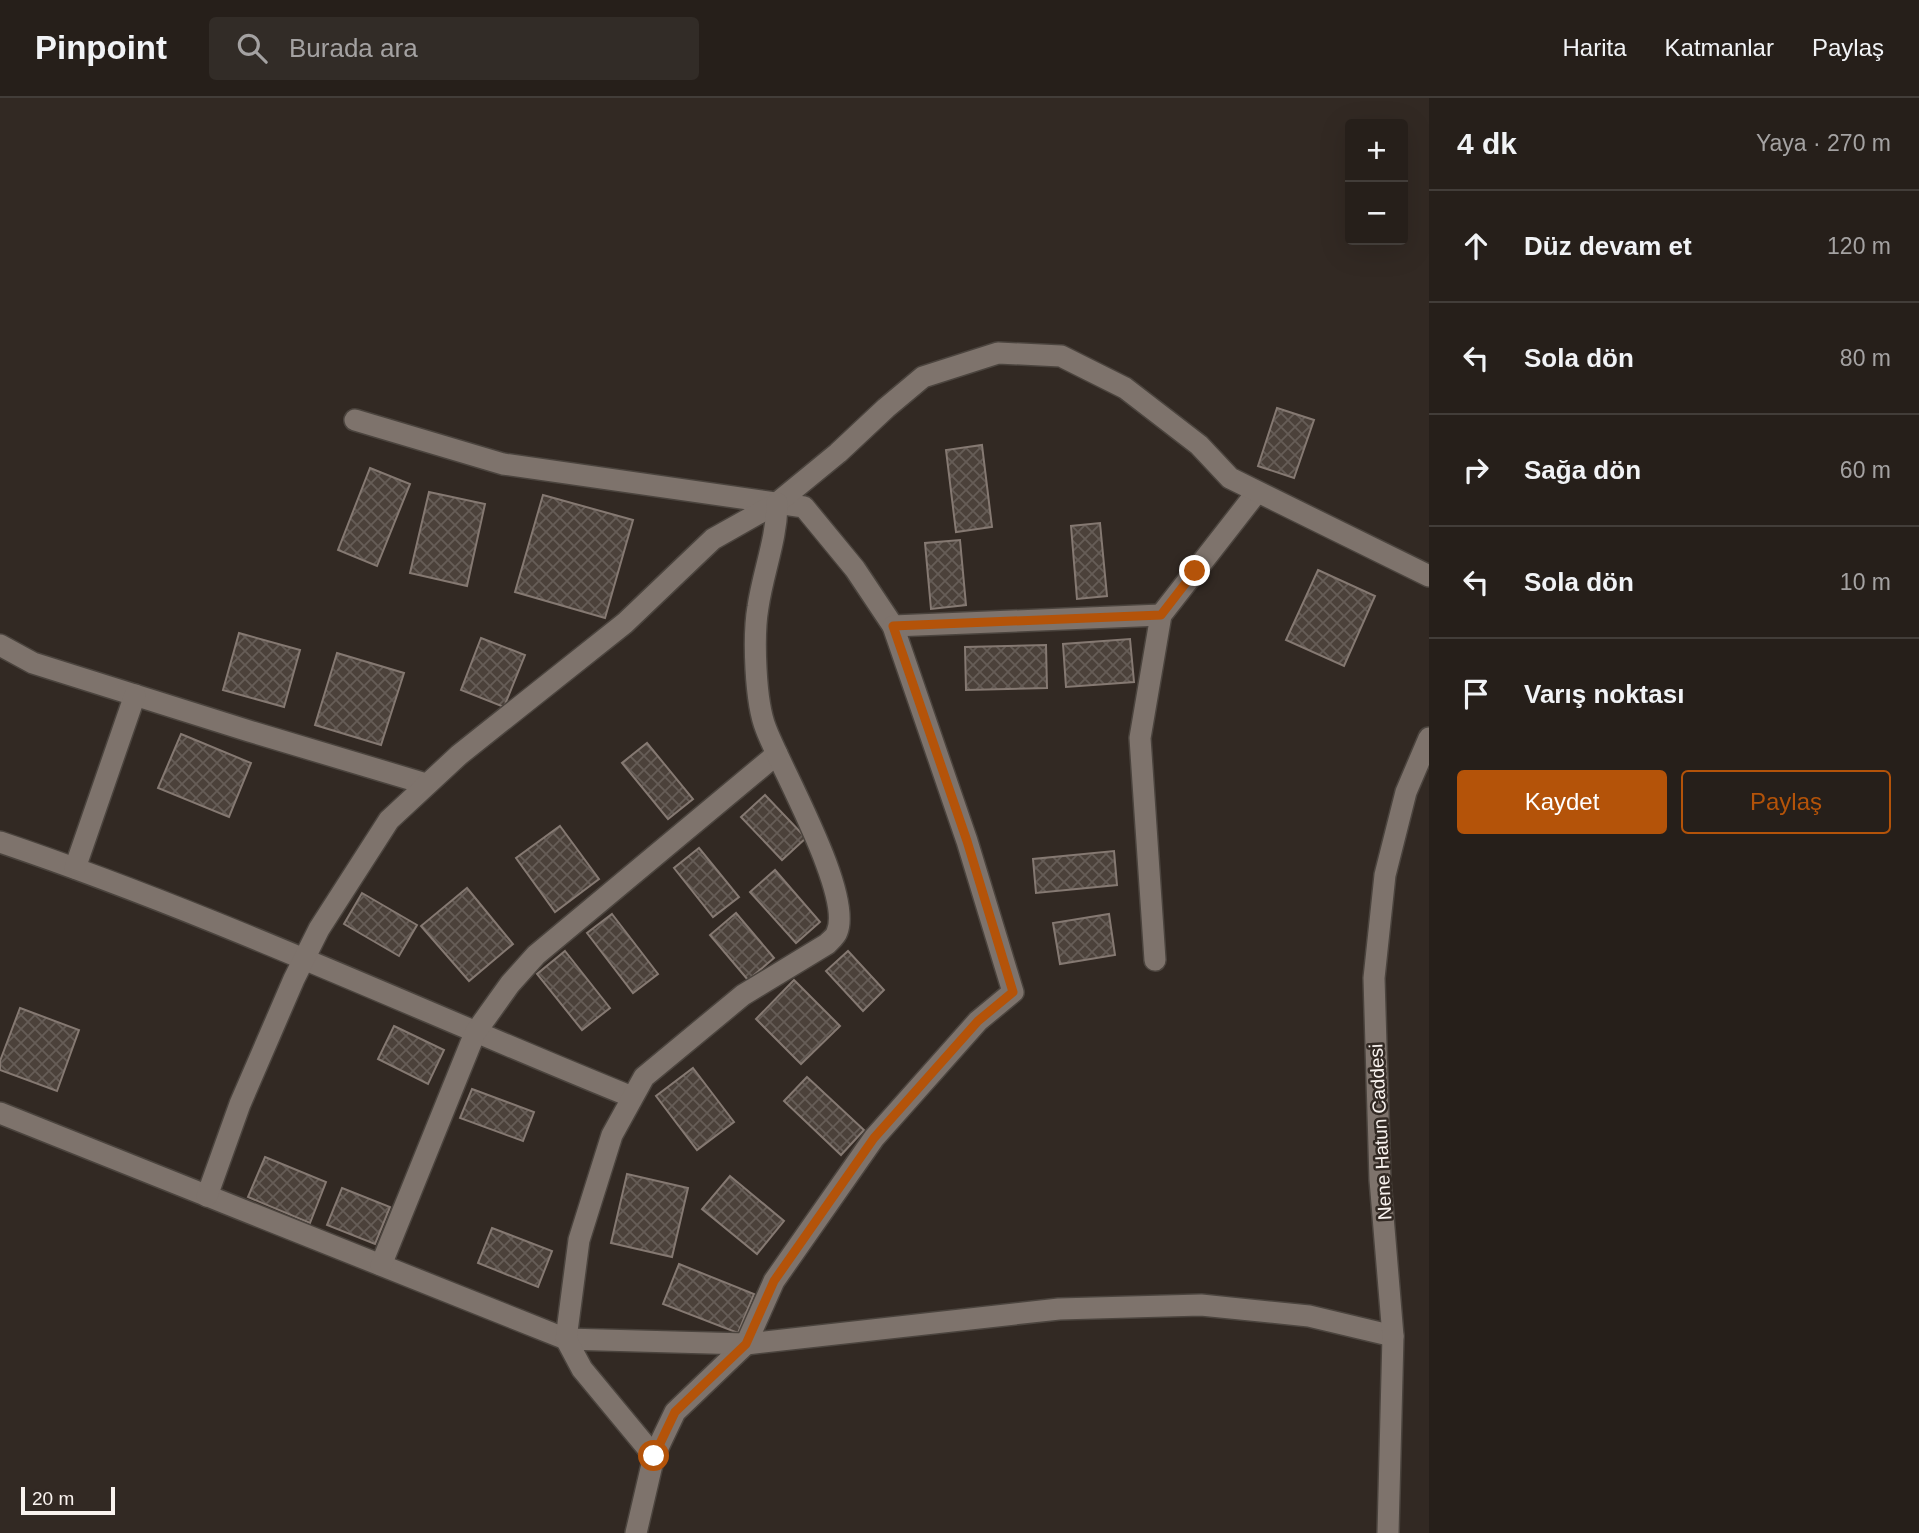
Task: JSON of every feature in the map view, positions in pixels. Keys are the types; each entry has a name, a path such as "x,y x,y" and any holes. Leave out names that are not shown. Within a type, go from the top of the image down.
{"street":[{"path":"207,1196 240,1104 304,958 357,866 389,820 426,784 625,623 713,538 777,503 838,453 923,376 998,353 1061,356 1125,388 1199,445 1230,478 1429,576"},
{"path":"355,420 503,464 804,507 855,569 893,626 967,841 1013,992 978,1021 874,1138 774,1281 746,1344 675,1412 654,1456 636,1533"},
{"path":"1155,960 1144,834 1140,738 1161,615 1257,492"},
{"path":"654,1456 582,1369 566,1339 579,1240 612,1135 644,1076 743,995 827,944 837,933 839,914 835,892 813,827 764,726 755,671 757,608 777,526 777,503"},
{"path":"893,626 1161,615"},
{"path":"0,645 33,663 426,784"},
{"path":"75,868 135,695"},
{"name":"Nene Hatun Caddesi","path":"1388,1533 1393,1336 1380,1180 1374,978 1385,875 1406,792 1429,738"},
{"path":"381,1265 475,1033 510,984 536,955 777,754"},
{"path":"0,842 75,868 304,958 475,1033 632,1097"},
{"path":"0,1113 566,1339 746,1344 1059,1309 1202,1305 1309,1316 1393,1336"}],"building":[{"path":"1277,408 1314,420 1294,478 1258,466"},
{"path":"982,445 992,527 956,532 946,450"},
{"path":"370,468 410,484 377,566 338,550"},
{"path":"429,492 485,504 467,586 410,573"},
{"path":"543,495 633,520 605,618 515,592"},
{"path":"1100,523 1107,596 1077,599 1071,526"},
{"path":"960,540 966,605 931,609 925,543"},
{"path":"1318,570 1375,596 1344,666 1286,640"},
{"path":"239,633 300,650 284,707 223,690"},
{"path":"481,638 525,655 504,707 461,690"},
{"path":"1130,639 1134,682 1066,687 1063,644"},
{"path":"1046,645 1047,688 966,690 965,647"},
{"path":"337,653 404,673 381,745 315,725"},
{"path":"181,734 251,763 229,817 158,788"},
{"path":"647,743 693,799 668,819 622,763"},
{"path":"765,795 806,838 782,860 741,817"},
{"path":"560,826 599,879 555,912 516,858"},
{"path":"699,848 739,897 713,917 674,868"},
{"path":"1114,851 1117,885 1036,893 1033,859"},
{"path":"775,870 820,922 796,943 750,892"},
{"path":"467,888 513,944 469,981 421,926"},
{"path":"362,893 417,925 399,956 344,924"},
{"path":"736,913 774,958 748,980 710,935"},
{"path":"612,914 658,974 633,993 587,933"},
{"path":"1109,914 1115,955 1060,964 1053,923"},
{"path":"565,951 610,1008 582,1030 537,974"},
{"path":"848,951 884,990 863,1011 826,971"},
{"path":"794,980 840,1026 801,1064 756,1019"},
{"path":"20,1008 79,1030 57,1091 0,1070 0,1061"},
{"path":"394,1026 444,1050 428,1084 378,1059"},
{"path":"693,1068 734,1122 697,1150 656,1096"},
{"path":"807,1077 864,1130 841,1155 784,1101"},
{"path":"472,1089 534,1112 523,1141 460,1118"},
{"path":"265,1157 326,1182 310,1223 248,1197"},
{"path":"627,1174 688,1188 672,1257 611,1243"},
{"path":"730,1176 784,1221 757,1254 702,1209"},
{"path":"342,1188 390,1207 375,1244 327,1225"},
{"path":"492,1228 552,1251 538,1287 478,1263"},
{"path":"679,1264 754,1294 738,1333 663,1304"}],"route":[{"path":"654,1456 675,1412 746,1344 774,1281 874,1138 978,1021 1013,992 967,841 893,626 1161,615 1195,571"}]}
